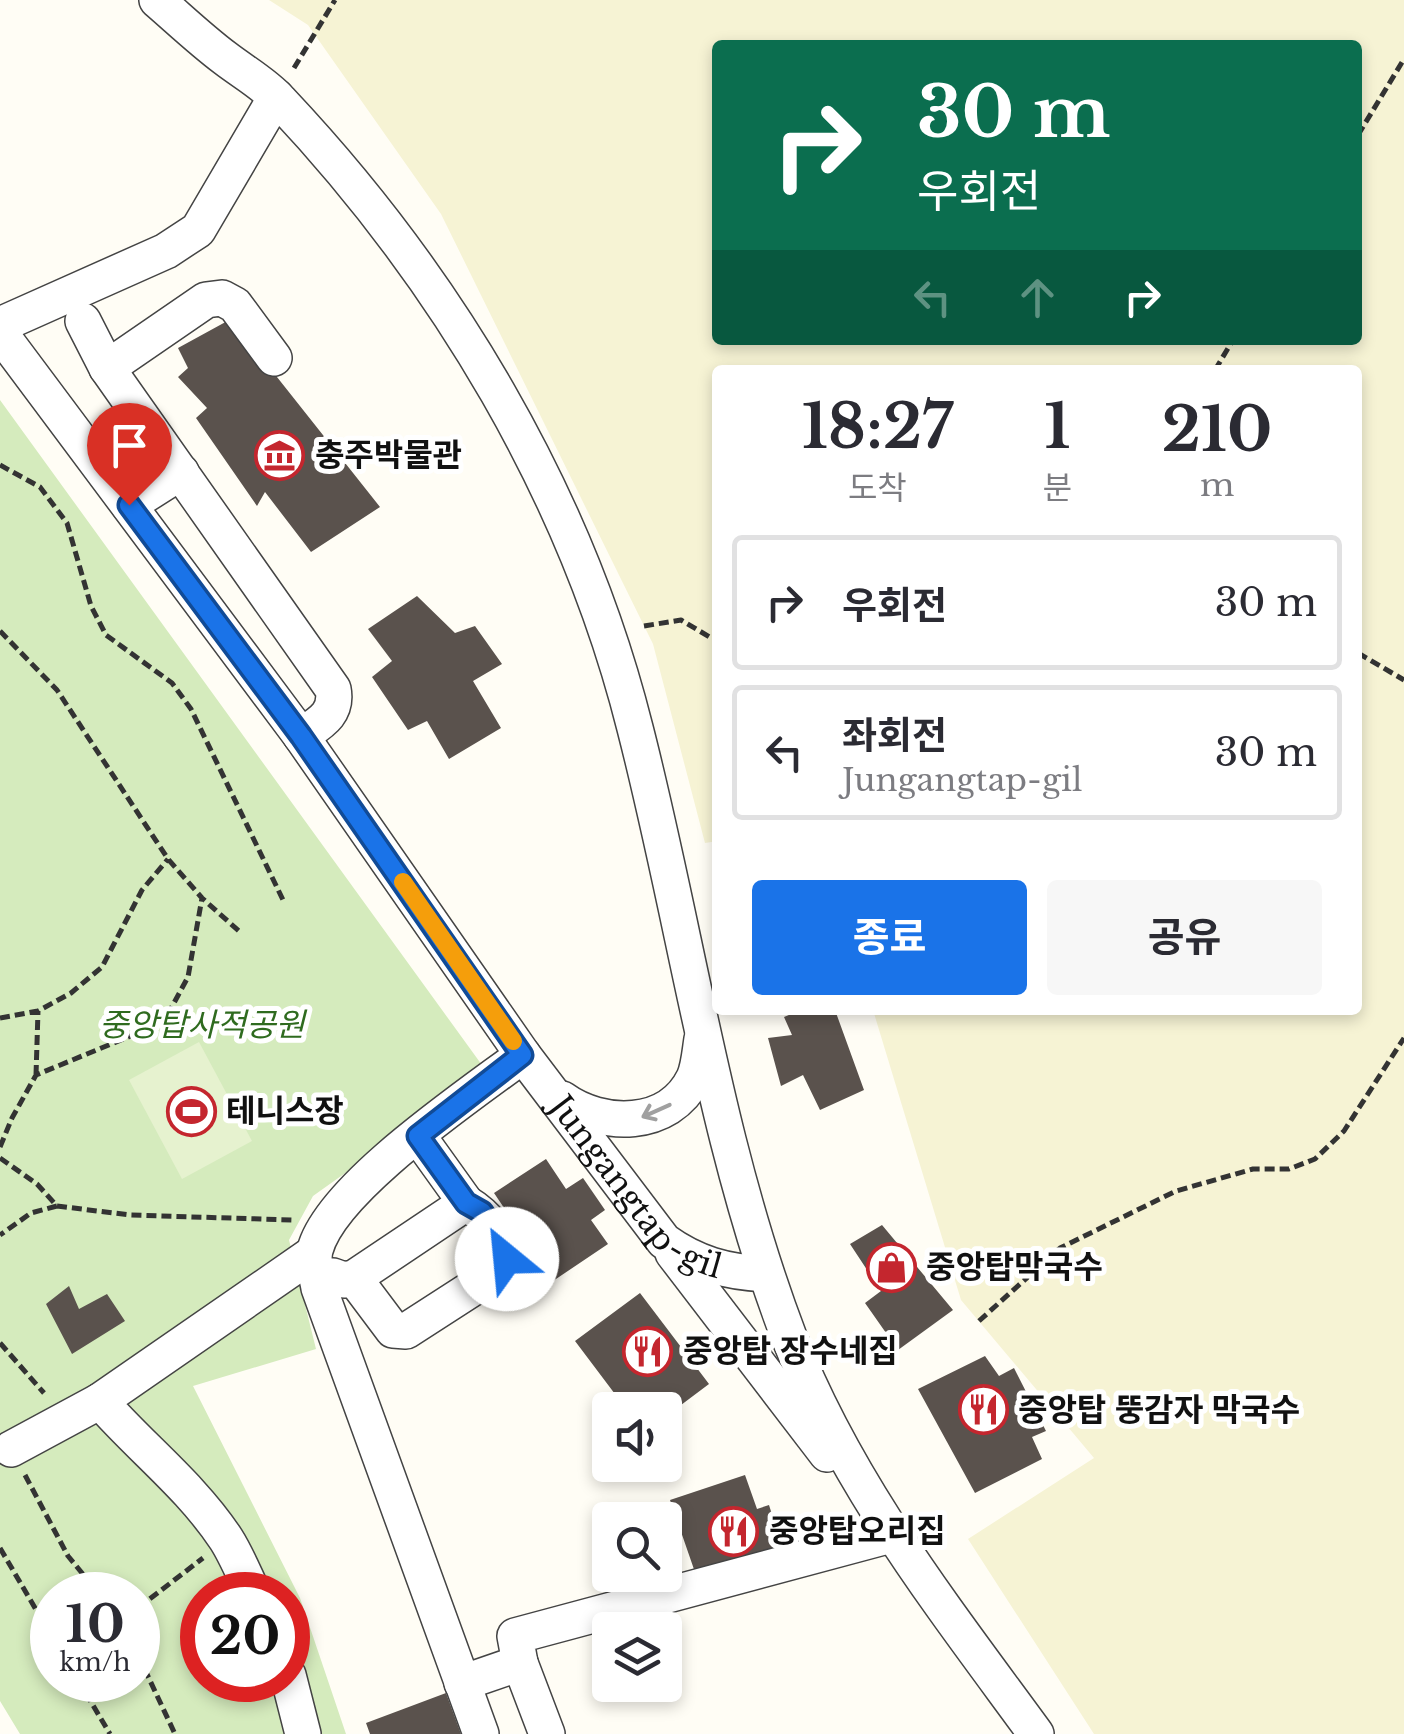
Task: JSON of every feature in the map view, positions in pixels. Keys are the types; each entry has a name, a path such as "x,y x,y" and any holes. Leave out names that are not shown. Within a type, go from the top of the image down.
{"street":[{"path":"156,0 276,96 378,214 456,324 514,420 563,517 608,636 635,726 703,1033 766,1274 825,1418 891,1535"},
{"path":"0,329 166,250 198,230 276,96"},
{"path":"107,368 206,300 222,298 235,305 274,358"},
{"path":"83,321 107,368 333,689 336,702 329,716 301,736"},
{"name":"Jungangtap-gil","path":"0,329 301,736 522,1055 664,1240 687,1257 711,1267 766,1274"},
{"path":"129,505 181,472"},
{"path":"550,1091 577,1110 608,1120 638,1119 671,1106 694,1078 703,1033"},
{"path":"481,1734 375,1448 319,1288 315,1262 327,1220 394,1152 522,1055"},
{"path":"354,1278 394,1330 406,1331 498,1271 507,1259 506,1248 482,1212 466,1203 418,1136"},
{"path":"315,1262 344,1280 354,1278 466,1203"},
{"path":"664,1240 891,1535 1036,1734"},
{"path":"10,1449 100,1401 315,1262"},
{"path":"100,1401 180,1481 226,1540 242,1572"},
{"path":"547,1734 520,1664 516,1636 891,1535"},
{"path":"462,1683 520,1664"},
{"path":"295,1702 303,1734"}],"path":[{"path":"276,96 335,0"},
{"path":"1362,128 1404,58"},
{"path":"0,465 40,487 68,522 91,606 106,634 172,683 191,708 284,902"},
{"path":"644,626 680,620 712,639"},
{"path":"0,631 58,690 168,859 202,898 240,932"},
{"path":"1362,655 1404,680"},
{"path":"0,1018 38,1010 71,993 102,967 142,890 168,859"},
{"path":"36,1076 133,1035 168,1014 188,977 202,898"},
{"path":"0,1147 36,1076 38,1010"},
{"path":"979,1321 1060,1248 1176,1191 1253,1169 1289,1169 1315,1159 1344,1131 1404,1038"},
{"path":"0,1158 37,1184 56,1206"},
{"path":"0,1235 31,1213 56,1206 130,1215 327,1220"},
{"path":"0,1343 66,1418"},
{"path":"10,1449 68,1556 81,1572"},
{"path":"160,1591 226,1540"},
{"path":"0,1548 30,1599"},
{"path":"91,1702 110,1734"},
{"path":"160,1702 175,1734"}],"shaded area":[{"path":"269,0 1404,0 1404,1734 1094,1734 968,1539 1094,1458 961,1300 875,1015 1362,1015 1362,365 712,365 712,842 705,843 653,644 441,214 308,25"}],"green space":[{"name":"중앙탑사적공원","path":"0,400 487,1072 313,1196 289,1240 316,1349 193,1386 287,1572 180,1572 180,1702 310,1702 310,1628 346,1734 20,1734 0,1701"},
{"name":"테니스장","path":"199,1042 252,1141 182,1179 129,1080"}],"building":[{"name":"충주박물관","path":"231,319 380,507 311,552 265,492 257,506 196,418 207,408 178,377 188,368 178,348"},
{"path":"417,596 455,633 475,626 502,664 473,681 501,728 449,759 427,721 408,730 372,677 392,661 368,629"},
{"path":"837,1015 864,1090 820,1110 803,1075 781,1086 768,1038 792,1035 784,1017"},
{"path":"546,1159 566,1189 583,1178 605,1210 591,1220 608,1244 553,1281 494,1193"},
{"name":"중앙탑막국수","path":"882,1225 953,1310 898,1350 865,1303 881,1291 850,1244"},
{"path":"69,1286 79,1309 107,1294 125,1321 72,1354 46,1304"},
{"path":"640,1293 709,1384 682,1404 682,1392 613,1392 575,1341"},
{"name":"중앙탑 뚱감자 막국수","path":"985,1356 999,1376 1014,1368 1046,1431 1032,1437 1042,1459 975,1493 918,1389"},
{"path":"745,1475 757,1509 769,1505 783,1549 697,1578 682,1535 682,1502 670,1500"},
{"path":"446,1693 461,1734 370,1734 366,1723"}],"slow traffic":[{"path":"403,882 513,1041"}],"place":[{"name":"충주박물관","path":"280,455"},
{"name":"테니스장","path":"191,1111"},
{"name":"중앙탑막국수","path":"891,1267"},
{"name":"중앙탑 장수네집","path":"648,1351"},
{"name":"중앙탑 뚱감자 막국수","path":"983,1410"},
{"name":"중앙탑오리집","path":"734,1531"}],"route":[{"path":"129,505 301,736 522,1055 418,1136 466,1203 482,1212 506,1248 507,1259"}]}
